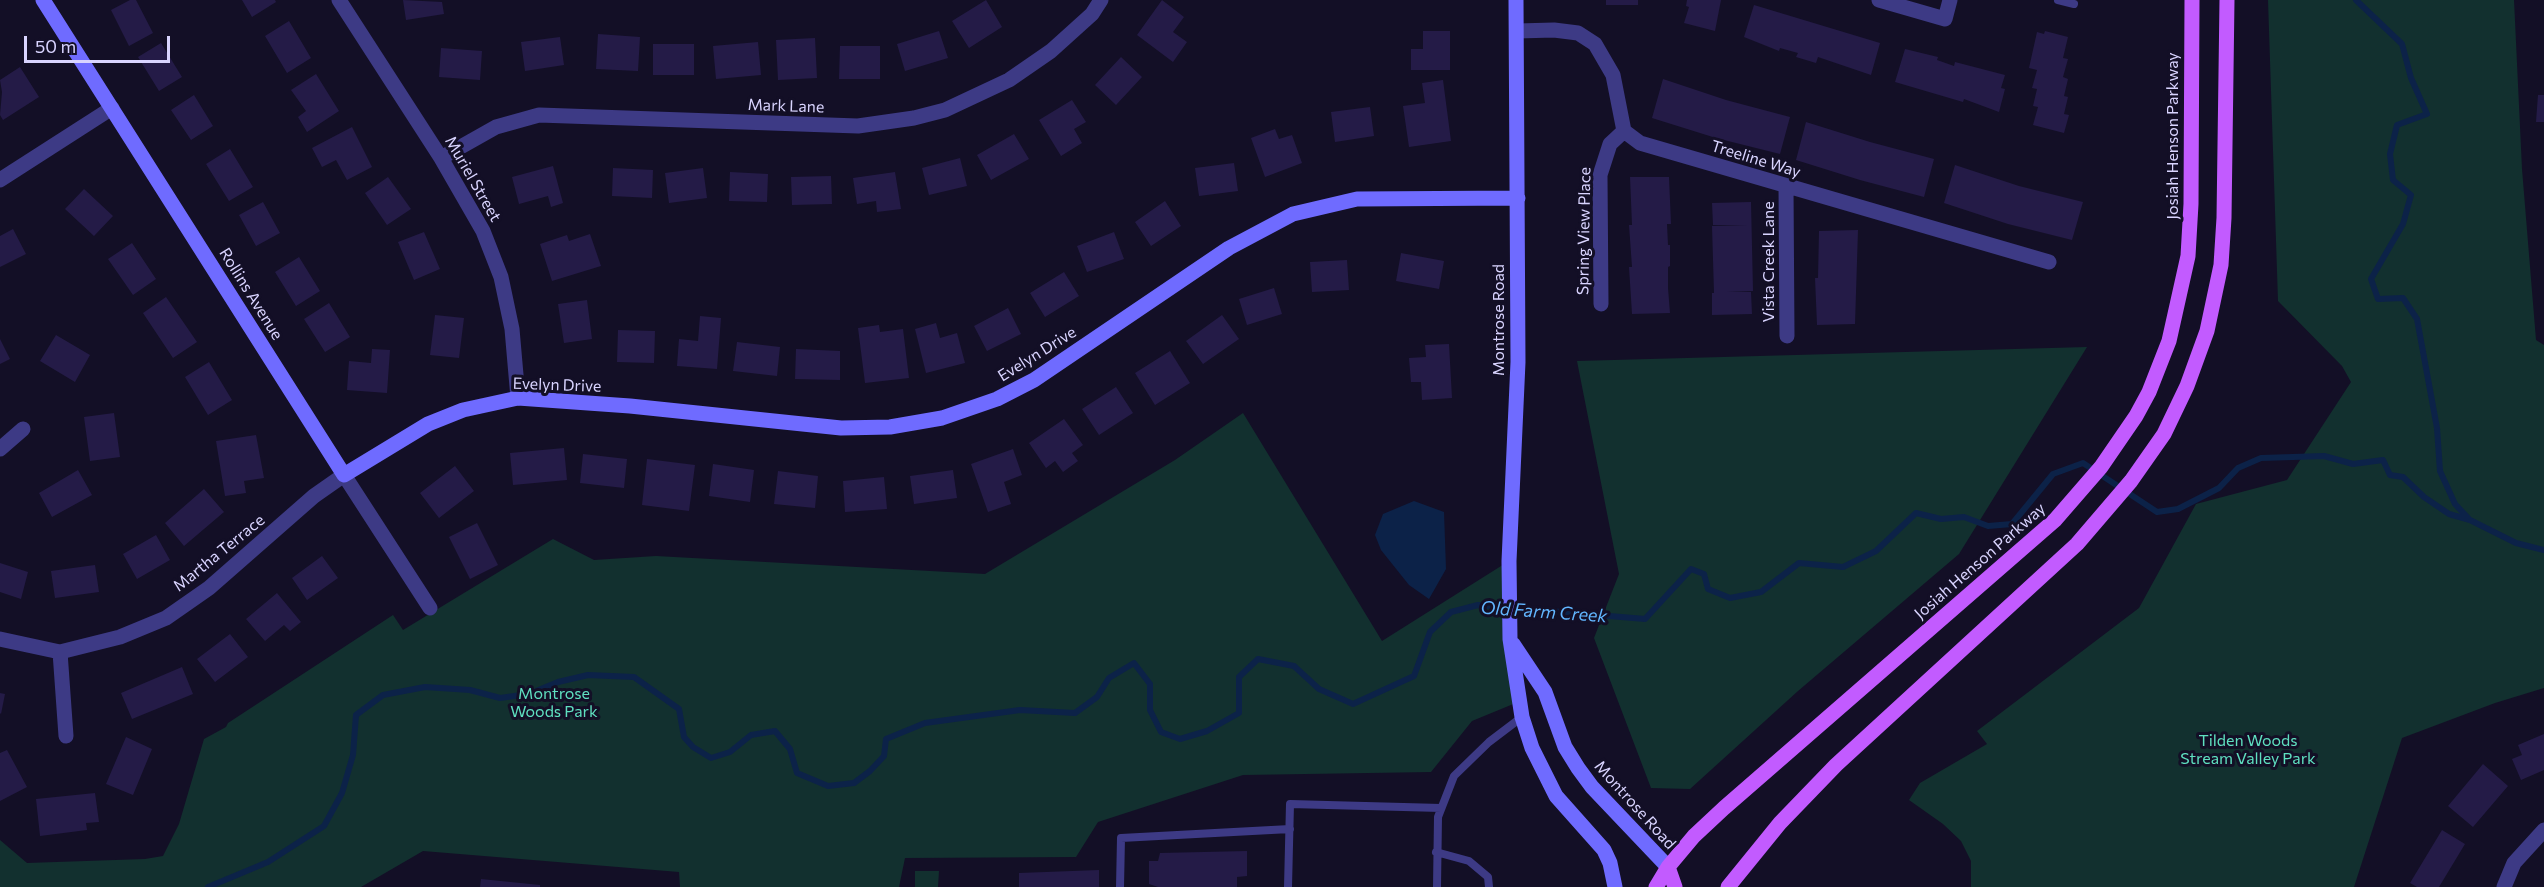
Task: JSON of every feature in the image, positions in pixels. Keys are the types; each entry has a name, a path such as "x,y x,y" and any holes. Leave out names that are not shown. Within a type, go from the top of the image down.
{"main road":[{"name":"Josiah Henson Parkway","path":"1656,887 1668,867 1694,836 1758,778 2025,549 2055,520 2101,467 2149,392 2163,358 2177,312 2188,256 2191,195 2192,0"},
{"path":"1728,887 1780,823 1836,765 2077,544 2114,503 2164,434 2187,386 2206,331 2217,286 2224,218 2227,0"},
{"path":"1668,867 1675,887"}],"street":[{"name":"Rollins Avenue","path":"43,0 430,608"},
{"name":"Muriel Street","path":"339,0 441,158 483,231 501,277 512,330 518,398"},
{"name":"Mark Lane","path":"441,158 496,127 539,115 858,126 914,118 945,110 1009,80 1051,51 1092,14 1101,0"},
{"name":"Montrose Road","path":"1516,0 1518,362 1509,561 1509,639 1522,717 1543,774 1556,796 1604,850 1615,887"},
{"path":"1879,0 1945,19 1950,0"},
{"path":"1516,31 1554,30 1578,33 1595,44 1613,75 1624,131"},
{"path":"0,180 112,108"},
{"name":"Treeline Way","path":"1624,131 1640,143 2049,262"},
{"name":"Spring View Place","path":"1601,304 1600,175 1610,144 1624,131"},
{"name":"Vista Creek Lane","path":"1786,187 1787,336"},
{"name":"Evelyn Drive","path":"344,475 429,424 462,410 518,398 630,406 841,428 890,427 942,418 997,399 1034,380 1229,248 1293,214 1357,199 1518,198"},
{"path":"0,449 23,429"},
{"name":"Martha Terrace","path":"0,639 60,652 120,638 166,618 209,588 314,496 344,475"},
{"name":"Montrose Road","path":"1509,639 1545,692 1565,747 1578,768 1592,787 1668,867"},
{"path":"60,652 66,736"},
{"path":"2504,887 2514,863 2544,830"}],"lane":[{"path":"2058,0 2074,4"},
{"path":"1437,887 1438,817 1454,776 1490,742 1522,717"},
{"path":"1288,887 1290,804 1441,808"},
{"path":"1120,887 1121,838 1290,829"},
{"path":"1436,852 1468,861 1488,877 1489,887"}],"green space":[{"name":"Tilden Woods Stream Valley Park","path":"2268,0 2514,0 2522,169 2536,340 2544,345 2544,688 2495,703 2402,738 2354,887 1971,887 1971,861 1961,841 1943,824 1909,800 1920,783 1987,744 1977,731 2139,608 2196,504 2287,480 2351,382 2342,366 2278,301"},
{"path":"2087,347 1959,554 1798,691 1690,789 1651,788 1594,638 1619,574 1577,361"},
{"name":"Montrose Woods Park","path":"1243,413 1382,641 1509,561 1523,700 1472,721 1431,772 1243,775 1098,822 1076,857 905,858 899,887 680,887 679,872 423,851 361,887 0,887 0,840 27,863 145,859 163,856 179,824 204,739 226,727 228,723 393,615 403,630 553,539 594,560 656,556 985,574 1175,460"},
{"path":"915,871 939,871 938,887 915,887"}],"water":[{"path":"1414,501 1444,512 1446,569 1429,599 1409,585 1381,550 1375,535 1383,514"}],"building":[{"path":"130,0 136,0 153,33 129,46 111,10"},
{"path":"242,0 275,0 276,2 252,17"},
{"path":"403,0 442,2 444,14 406,20"},
{"path":"986,0 1002,27 969,48 952,21"},
{"path":"1162,0 1184,17 1173,32 1187,42 1173,62 1137,35"},
{"path":"1606,0 1638,0 1638,5 1606,5"},
{"path":"1687,0 1721,0 1715,31 1684,23 1689,7 1686,6"},
{"path":"1754,5 1880,43 1871,75 1818,57 1816,63 1796,57 1798,53 1780,48 1779,51 1744,37"},
{"path":"289,21 311,58 287,73 265,36"},
{"path":"939,31 948,58 905,71 897,44"},
{"path":"1423,31 1450,31 1450,70 1411,70 1411,49 1423,49"},
{"path":"2045,31 2068,37 2063,58 2068,59 2063,77 2068,79 2064,96 2068,97 2064,114 2069,115 2064,133 2033,125 2038,107 2033,106 2037,89 2032,88 2037,70 2029,68 2037,32 2044,34"},
{"path":"598,34 640,37 638,71 596,69"},
{"path":"560,37 564,65 525,71 521,42"},
{"path":"815,38 817,78 778,80 776,40"},
{"path":"758,42 761,75 716,79 713,46"},
{"path":"161,43 182,77 159,91 138,57"},
{"path":"653,44 694,44 694,75 653,75"},
{"path":"840,46 880,46 880,79 839,79"},
{"path":"441,48 482,51 480,80 439,77"},
{"path":"1905,49 1938,57 1937,60 1954,66 1955,62 2005,75 2001,88 2005,89 1999,112 1964,99 1963,102 1895,82"},
{"path":"1121,57 1142,77 1116,105 1095,85"},
{"path":"20,67 39,97 3,120 0,115 2,92 0,80"},
{"path":"316,74 339,111 307,132 298,117 306,111 291,90"},
{"path":"1663,79 1726,100 1790,117 1780,154 1716,138 1652,118"},
{"path":"1443,80 1451,141 1409,147 1403,106 1425,103 1422,83"},
{"path":"194,95 213,126 191,140 171,110"},
{"path":"2538,95 2544,95 2544,122 2536,122"},
{"path":"1072,100 1086,122 1074,129 1082,143 1061,156 1039,120"},
{"path":"1370,107 1374,136 1335,142 1331,112"},
{"path":"1806,122 1934,159 1924,197 1796,160"},
{"path":"352,127 372,167 347,180 336,160 322,167 312,148"},
{"path":"1275,129 1279,139 1292,135 1302,163 1265,177 1251,138"},
{"path":"1014,134 1029,159 991,180 977,155"},
{"path":"230,149 253,187 229,201 206,164"},
{"path":"960,158 967,186 929,195 922,168"},
{"path":"1234,163 1238,191 1199,196 1195,168"},
{"path":"1955,165 2019,186 2083,202 2072,240 2008,224 1944,203"},
{"path":"553,166 563,203 551,207 548,196 519,204 512,177"},
{"path":"613,168 653,170 652,198 612,196"},
{"path":"703,168 707,198 669,203 665,173"},
{"path":"730,172 768,174 767,202 729,201"},
{"path":"895,172 901,209 877,212 876,201 857,204 853,178"},
{"path":"831,176 832,204 792,205 791,177"},
{"path":"388,177 411,209 387,225 365,193"},
{"path":"1630,177 1669,177 1671,224 1667,224 1668,245 1670,245 1668,288 1670,313 1632,314 1629,267 1632,267 1629,225 1632,225"},
{"path":"84,189 113,216 94,236 65,209"},
{"path":"1165,201 1181,226 1151,246 1135,222"},
{"path":"263,202 280,233 256,246 239,215"},
{"path":"1751,202 1753,291 1727,292 1751,292 1752,314 1712,315 1712,293 1714,293 1712,226 1747,225 1713,225 1712,203"},
{"path":"13,229 26,254 0,267 0,236"},
{"path":"1858,230 1855,324 1817,325 1815,278 1818,278 1819,231"},
{"path":"424,232 440,269 414,280 398,242"},
{"path":"1114,232 1124,259 1087,272 1077,246"},
{"path":"590,234 601,266 552,281 540,244 567,235 569,241"},
{"path":"132,243 156,279 133,295 108,259"},
{"path":"1401,253 1444,261 1439,289 1396,281"},
{"path":"299,257 320,291 296,306 275,272"},
{"path":"1347,260 1349,290 1312,292 1310,262"},
{"path":"1064,272 1079,296 1045,317 1030,293"},
{"path":"1274,288 1282,314 1247,325 1239,299"},
{"path":"166,297 197,342 173,358 143,313"},
{"path":"587,300 592,339 564,343 558,304"},
{"path":"329,303 350,337 325,352 304,319"},
{"path":"1008,308 1021,334 987,351 974,326"},
{"path":"435,315 464,318 459,358 430,355"},
{"path":"1222,315 1239,339 1203,364 1186,341"},
{"path":"700,316 721,318 717,369 677,366 679,339 698,341"},
{"path":"936,323 940,338 957,333 965,363 926,373 915,329"},
{"path":"879,325 880,332 903,329 909,378 865,383 858,328"},
{"path":"618,330 655,331 654,363 617,362"},
{"path":"56,335 90,355 75,382 40,361"},
{"path":"0,339 10,359 0,364"},
{"path":"737,342 780,347 777,376 733,371"},
{"path":"1449,344 1452,398 1422,400 1421,382 1411,382 1409,358 1426,357 1425,345"},
{"path":"372,349 390,350 387,393 347,390 349,361 371,363"},
{"path":"796,349 840,351 840,380 795,379"},
{"path":"1170,351 1190,383 1155,405 1135,373"},
{"path":"209,362 232,400 208,415 185,377"},
{"path":"1116,387 1133,413 1099,435 1082,409"},
{"path":"114,413 120,457 90,461 84,417"},
{"path":"1064,419 1083,445 1072,453 1078,461 1063,472 1055,461 1046,468 1029,443"},
{"path":"256,435 264,478 244,481 246,493 225,496 216,441"},
{"path":"564,448 567,480 513,485 510,453"},
{"path":"1013,449 1022,475 1004,482 1011,504 988,512 971,464"},
{"path":"583,454 627,459 624,488 580,483"},
{"path":"647,459 695,465 689,511 642,505"},
{"path":"713,464 754,470 750,502 709,496"},
{"path":"455,466 474,491 439,518 420,493"},
{"path":"78,470 92,495 52,517 39,493"},
{"path":"953,470 957,498 914,504 910,476"},
{"path":"778,471 818,476 815,508 774,504"},
{"path":"884,477 887,509 845,512 843,481"},
{"path":"204,489 224,512 184,546 165,523"},
{"path":"477,523 498,565 470,579 449,537"},
{"path":"156,535 170,560 137,579 123,554"},
{"path":"322,556 338,578 307,600 292,578"},
{"path":"0,563 28,572 21,599 0,592"},
{"path":"95,565 99,592 55,598 51,571"},
{"path":"277,593 301,622 290,631 284,625 265,641 246,619"},
{"path":"230,634 248,657 215,682 197,659"},
{"path":"182,667 193,694 132,719 121,693"},
{"path":"0,693 5,694 1,714 0,713"},
{"path":"2544,734 2544,770 2521,780 2512,759 2522,755 2518,745"},
{"path":"126,737 152,749 133,795 106,784"},
{"path":"7,750 27,787 0,801 0,753"},
{"path":"2483,764 2508,786 2473,827 2448,806"},
{"path":"95,793 99,822 86,823 87,830 40,836 36,799"},
{"path":"2442,830 2465,844 2439,887 2417,887 2410,883"},
{"path":"1247,851 1247,876 1237,877 1237,887 1158,887 1149,884 1149,861 1158,861 1160,853"},
{"path":"1099,870 1099,887 1019,887 1019,873"},
{"path":"481,879 540,885 540,887 480,887"}],"waterway":[{"path":"2356,0 2402,44 2411,78 2427,114 2397,125 2390,154 2393,180 2411,195 2403,224 2371,279 2378,299 2403,298 2417,319 2437,428 2440,471 2455,504 2469,519"},
{"name":"Old Farm Creek","path":"208,887 268,862 324,826 342,793 353,755 356,715 383,695 425,687 470,690 500,698 529,694 558,682 588,675 634,677 679,709 684,737 693,747 711,758 730,752 751,735 775,731 790,749 797,773 828,786 854,783 884,756 886,739 925,723 1020,710 1075,713 1097,697 1109,678 1134,663 1150,684 1150,710 1161,732 1180,739 1207,731 1239,713 1239,677 1258,659 1294,666 1319,689 1353,704 1414,676 1430,632 1451,612 1478,605 1645,619 1691,569 1704,574 1708,589 1730,598 1761,592 1799,563 1843,567 1876,551 1916,513 1941,519 1964,517 1988,526 2012,524 2053,474 2083,463 2157,512 2178,509 2219,488 2238,468 2261,458 2324,456 2353,464 2383,460 2390,475 2403,477 2424,497 2449,514 2470,520 2516,543 2544,550"}]}
